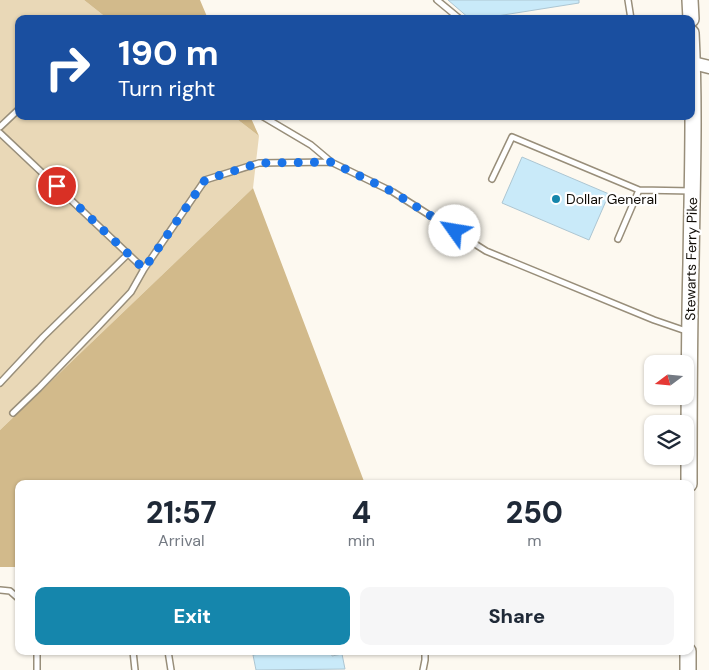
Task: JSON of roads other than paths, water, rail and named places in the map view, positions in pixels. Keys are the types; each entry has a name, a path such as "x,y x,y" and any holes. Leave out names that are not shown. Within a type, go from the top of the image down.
{"main road":[{"path":"690,0 690,15"},
{"name":"Stewarts Ferry Pike","path":"689,480 692,120"},
{"path":"688,655 688,670"}],"street":[{"path":"695,64 709,67"}],"lane":[{"path":"437,0 455,15"},
{"path":"628,0 631,15"},
{"path":"0,127 15,114"},
{"path":"269,120 311,145 331,162 393,192 486,251 689,333"},
{"path":"0,133 144,269"},
{"path":"492,180 512,137 639,190 692,190"},
{"path":"12,413 39,388 131,292 144,269 205,180 259,163 331,162"},
{"path":"618,240 639,190"},
{"path":"0,382 128,254"},
{"path":"0,590 10,591 15,595"},
{"path":"37,655 37,670"},
{"path":"133,655 135,670"},
{"path":"169,655 171,670"},
{"path":"423,670 425,655"}],"place":[{"name":"Dollar General","path":"556,199"}]}
